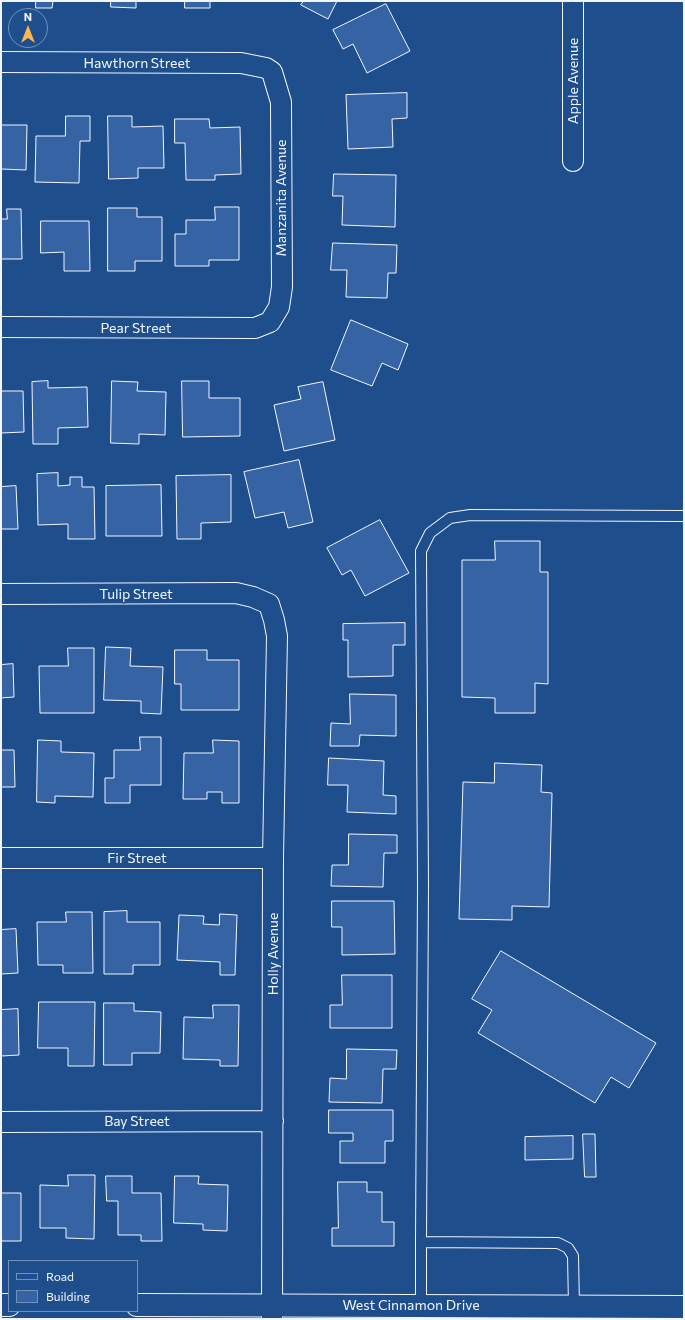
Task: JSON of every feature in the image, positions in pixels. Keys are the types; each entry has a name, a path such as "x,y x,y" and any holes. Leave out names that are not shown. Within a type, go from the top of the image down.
{"main road":[{"name":"West Cinnamon Drive","path":"138,1305 272,1312 421,1305 684,1307"}],"street":[{"name":"Apple Avenue","path":"573,1 573,161"},
{"name":"Hawthorn Street","path":"1,62 241,63 266,68 272,72"},
{"name":"Manzanita Avenue","path":"270,322 279,306 282,287 281,102 272,72"},
{"name":"Pear Street","path":"1,327 255,328 270,322"},
{"name":"Tulip Street","path":"1,594 236,593 253,597 269,604"},
{"name":"Holly Avenue","path":"269,604 277,636 273,858 272,1312"},
{"name":"Fir Street","path":"1,858 273,858"},
{"name":"Bay Street","path":"1,1122 273,1121"}],"lane":[{"path":"421,1305 423,885 421,551 430,533 450,518 470,516 684,516"},
{"path":"422,1242 558,1243 568,1248 573,1256 574,1306"}],"building":[{"path":"36,1 53,1 52,8 36,8"},
{"path":"111,1 136,1 136,8 111,7"},
{"path":"185,1 210,1 210,8 185,8"},
{"path":"304,1 337,1 328,19 301,5"},
{"path":"386,4 410,51 367,73 353,44 343,49 333,30"},
{"path":"407,93 407,118 392,119 393,147 348,149 346,95"},
{"path":"66,116 90,116 90,141 80,141 79,183 35,182 36,136 65,136"},
{"path":"108,116 132,116 132,127 163,126 164,168 138,168 138,178 109,179"},
{"path":"175,119 209,119 210,128 240,127 241,174 215,175 215,180 186,180 185,143 175,143"},
{"path":"1,125 27,125 26,170 1,169"},
{"path":"334,174 396,175 395,227 342,225 343,196 333,196"},
{"path":"215,207 239,207 239,260 209,260 209,266 175,266 175,234 186,234 186,220 215,220"},
{"path":"108,208 137,208 137,217 162,217 162,261 135,261 135,271 108,271"},
{"path":"7,209 21,209 22,259 1,259 1,219 7,219"},
{"path":"41,221 89,221 90,271 64,271 64,252 41,253"},
{"path":"333,243 397,245 396,273 388,273 387,298 346,297 347,270 331,270"},
{"path":"351,320 408,344 398,370 382,363 372,386 331,370"},
{"path":"48,381 48,388 87,387 88,427 58,428 58,444 33,444 32,382"},
{"path":"112,381 138,382 137,391 166,392 165,435 139,434 139,444 111,443"},
{"path":"182,381 209,381 209,398 240,398 240,436 183,437"},
{"path":"323,382 335,440 284,451 274,405 301,399 298,387"},
{"path":"1,391 23,391 24,432 1,433"},
{"path":"299,460 313,522 288,528 284,512 255,518 244,472"},
{"path":"58,473 58,486 70,485 70,477 82,477 82,487 94,487 95,539 68,539 68,524 38,525 37,474"},
{"path":"231,475 231,522 201,523 201,539 177,539 176,476"},
{"path":"161,485 162,536 106,536 106,486"},
{"path":"16,486 18,529 1,529 1,487"},
{"path":"380,520 409,573 365,596 351,570 342,575 327,548"},
{"path":"495,541 540,541 540,572 548,572 548,684 535,683 535,713 495,713 495,698 462,697 462,560 495,560"},
{"path":"405,623 405,645 393,645 393,676 348,677 348,640 343,640 343,624"},
{"path":"106,647 131,648 130,666 163,667 161,714 141,713 141,701 104,700"},
{"path":"68,648 94,648 94,713 40,713 39,666 68,666"},
{"path":"175,650 207,650 207,660 239,660 239,710 181,710 181,684 175,684"},
{"path":"13,664 14,697 1,698 1,665"},
{"path":"350,694 396,695 396,736 360,735 359,746 330,746 331,723 350,724"},
{"path":"140,737 161,737 161,785 130,785 130,803 105,803 105,778 114,778 114,750 140,750"},
{"path":"38,740 61,741 61,752 94,753 93,797 55,796 55,803 37,802"},
{"path":"213,740 239,741 239,803 222,803 222,792 207,792 207,799 183,799 184,753 213,753"},
{"path":"1,750 14,750 15,787 1,787"},
{"path":"329,758 384,761 383,795 396,796 396,814 347,812 348,785 328,785"},
{"path":"495,763 542,765 541,792 552,793 549,907 512,906 512,920 459,919 463,782 494,783"},
{"path":"349,834 397,835 397,853 384,853 383,887 331,886 332,865 348,865"},
{"path":"332,901 394,901 395,954 342,955 342,927 332,927"},
{"path":"127,911 127,922 160,922 160,965 133,965 133,974 104,974 104,912"},
{"path":"66,912 92,912 93,973 63,973 63,965 38,965 37,922 66,922"},
{"path":"220,914 237,915 235,975 220,975 220,962 177,960 179,915 204,916 203,924 219,925"},
{"path":"16,929 18,973 1,974 1,930"},
{"path":"501,951 656,1043 629,1088 611,1077 595,1103 478,1033 492,1010 472,999"},
{"path":"342,975 392,975 392,1028 330,1028 330,1005 342,1005"},
{"path":"39,1002 95,1002 94,1066 68,1066 68,1048 38,1048"},
{"path":"104,1003 134,1003 134,1011 161,1012 160,1053 132,1053 132,1065 104,1065"},
{"path":"213,1005 239,1005 238,1066 220,1066 220,1060 183,1059 184,1017 213,1018"},
{"path":"18,1009 19,1055 1,1056 1,1010"},
{"path":"347,1049 397,1050 396,1069 383,1069 382,1103 329,1102 330,1078 346,1079"},
{"path":"329,1110 393,1110 393,1141 385,1141 385,1163 340,1163 340,1141 353,1141 353,1133 329,1133"},
{"path":"583,1134 595,1134 596,1177 585,1177"},
{"path":"573,1136 573,1159 525,1160 525,1137"},
{"path":"68,1175 95,1175 94,1239 66,1238 66,1228 40,1228 40,1185 68,1186"},
{"path":"106,1176 132,1176 132,1193 161,1193 162,1241 141,1241 141,1235 118,1235 118,1201 107,1201"},
{"path":"175,1176 199,1176 198,1184 228,1185 227,1231 203,1230 203,1224 174,1223"},
{"path":"338,1182 367,1182 367,1192 382,1192 382,1222 394,1222 394,1246 332,1246 332,1228 338,1228"},
{"path":"1,1193 21,1193 21,1241 2,1241"}]}
